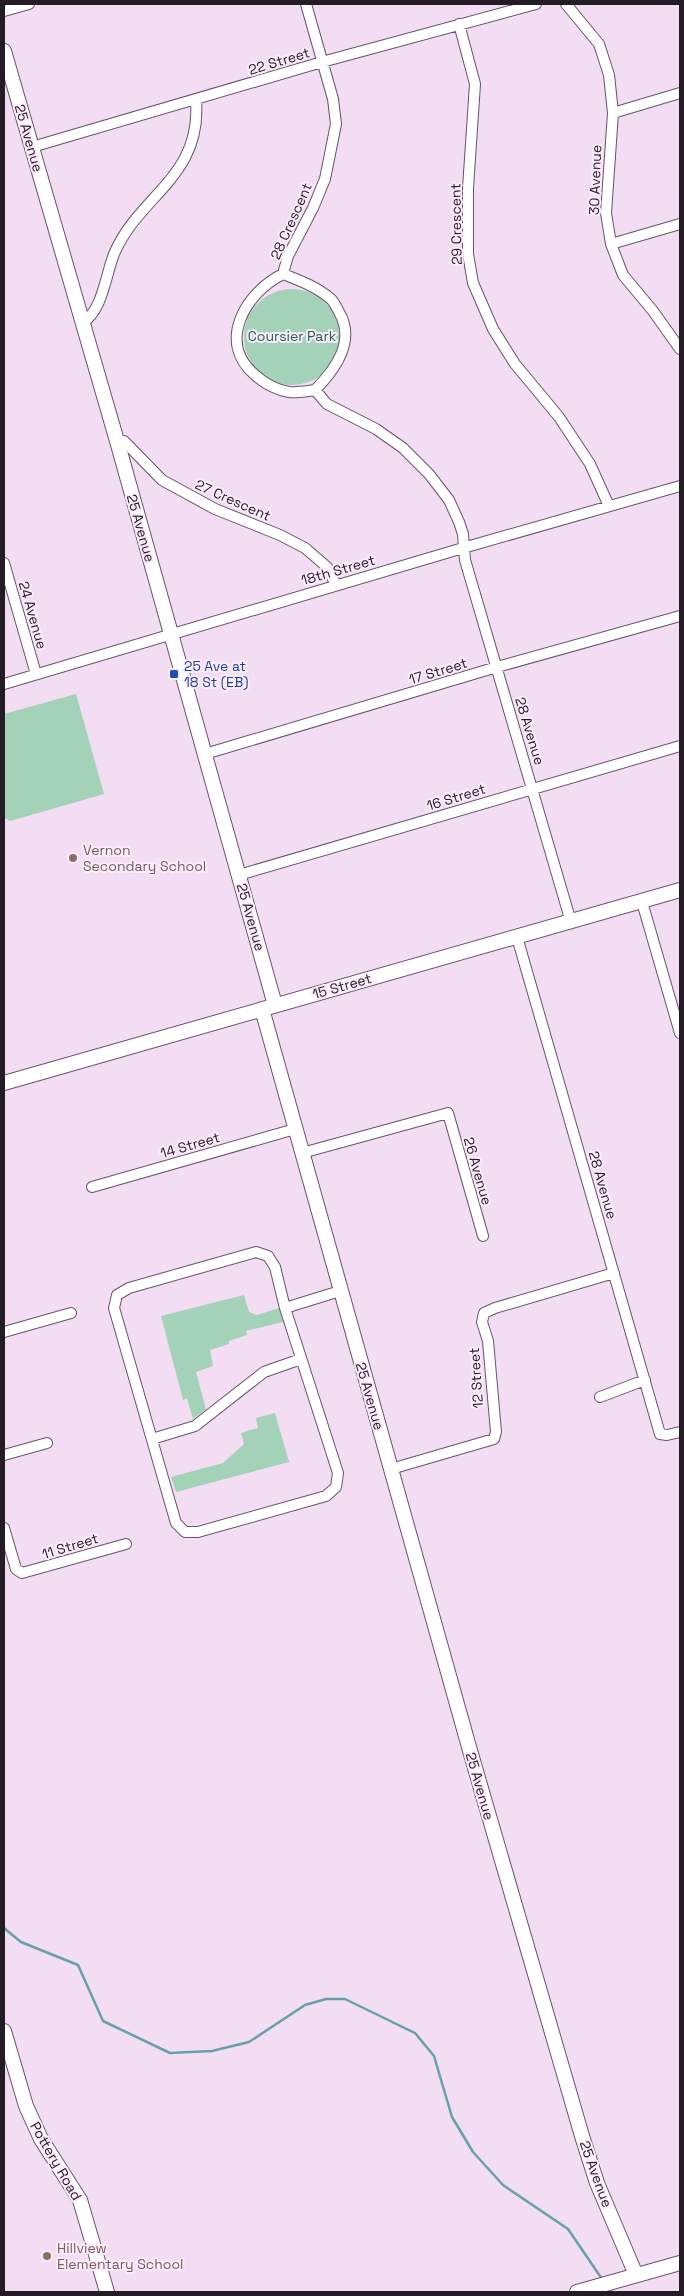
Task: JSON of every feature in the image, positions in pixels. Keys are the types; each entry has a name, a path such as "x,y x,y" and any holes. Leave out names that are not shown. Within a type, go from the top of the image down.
{"street":[{"path":"4,11 29,4"},
{"path":"306,4 322,62"},
{"name":"22 Street","path":"32,147 196,101 322,62 536,4"},
{"name":"30 Avenue","path":"566,4 600,44 609,75 613,113 606,213 611,244 623,275 653,311 680,350"},
{"name":"29 Crescent","path":"459,24 475,84 468,188 468,254 473,283 493,329 515,364 559,417 585,456 601,485 609,506"},
{"name":"25 Avenue","path":"4,51 117,441 239,875 295,1129 390,1469 582,2136 597,2183 636,2275"},
{"name":"28 Crescent","path":"283,274 288,256 313,208 325,179 332,150 336,124 334,99 322,62"},
{"path":"613,113 680,94"},
{"path":"83,322 95,312 114,253 133,223 177,172 192,144 197,114 196,101"},
{"path":"611,244 680,224"},
{"name":"28 Crescent","path":"283,274 310,284 332,300 342,318 346,336 342,354 332,374 316,390 289,392 264,382 247,368 237,350 236,333 242,314 268,281 283,274"},
{"path":"316,390 327,404 376,429 403,448 429,474 449,500 463,534 462,548"},
{"name":"27 Crescent","path":"117,441 124,441 162,480 189,496 305,548 327,567 336,585"},
{"name":"18th Street","path":"4,684 462,548 680,486"},
{"name":"28 Avenue","path":"462,548 533,788 570,922"},
{"name":"24 Avenue","path":"4,563 36,674"},
{"name":"17 Street","path":"205,754 496,667 680,616"},
{"name":"16 Street","path":"239,875 680,746"},
{"name":"15 Street","path":"4,1083 680,890"},
{"path":"642,902 680,1032"},
{"name":"28 Avenue","path":"518,937 660,1434 667,1435 680,1432"},
{"name":"26 Avenue","path":"302,1153 448,1113 483,1236"},
{"name":"14 Street","path":"92,1187 295,1129"},
{"path":"256,1252 268,1256 275,1267 285,1308 338,1473 336,1487 326,1496 198,1532 185,1532 176,1523 114,1308 117,1295 129,1288 256,1252"},
{"name":"12 Street","path":"390,1469 494,1439 496,1432 488,1341 482,1322 484,1313 495,1308 614,1273"},
{"path":"285,1308 340,1291"},
{"path":"4,1332 71,1312"},
{"path":"152,1439 195,1426 264,1372 301,1359"},
{"path":"600,1397 645,1380"},
{"path":"4,1455 47,1443"},
{"name":"11 Street","path":"4,1528 16,1569 22,1573 126,1544"},
{"name":"Pottery Road","path":"4,2031 26,2106 41,2139 80,2200 107,2292"},
{"path":"577,2292 680,2263"}],"green space":[{"name":"Coursier Park","path":"292,289 310,292 326,303 337,319 340,337 337,355 326,371 310,382 292,385 274,382 258,371 247,355 244,337 247,319 258,303 274,292"},
{"path":"76,694 104,794 10,821 4,817 4,714"},
{"path":"244,1295 249,1312 257,1315 279,1308 283,1322 246,1331 247,1335 229,1341 229,1344 210,1350 213,1366 196,1372 206,1409 193,1419 187,1398 183,1400 161,1316"},
{"path":"275,1413 289,1462 176,1492 171,1477 223,1463 244,1444 241,1433 258,1428 256,1418"}],"waterway":[{"path":"4,1928 21,1942 78,1965 103,2021 170,2053 212,2051 249,2042 305,2005 326,1999 345,1999 415,2033 434,2056 452,2117 473,2152 503,2185 568,2229 602,2279"}],"place":[{"name":"25 Ave at 18 St (EB)","path":"174,674"},
{"name":"Vernon Secondary School","path":"73,858"},
{"name":"Hillview Elementary School","path":"47,2256"}]}
